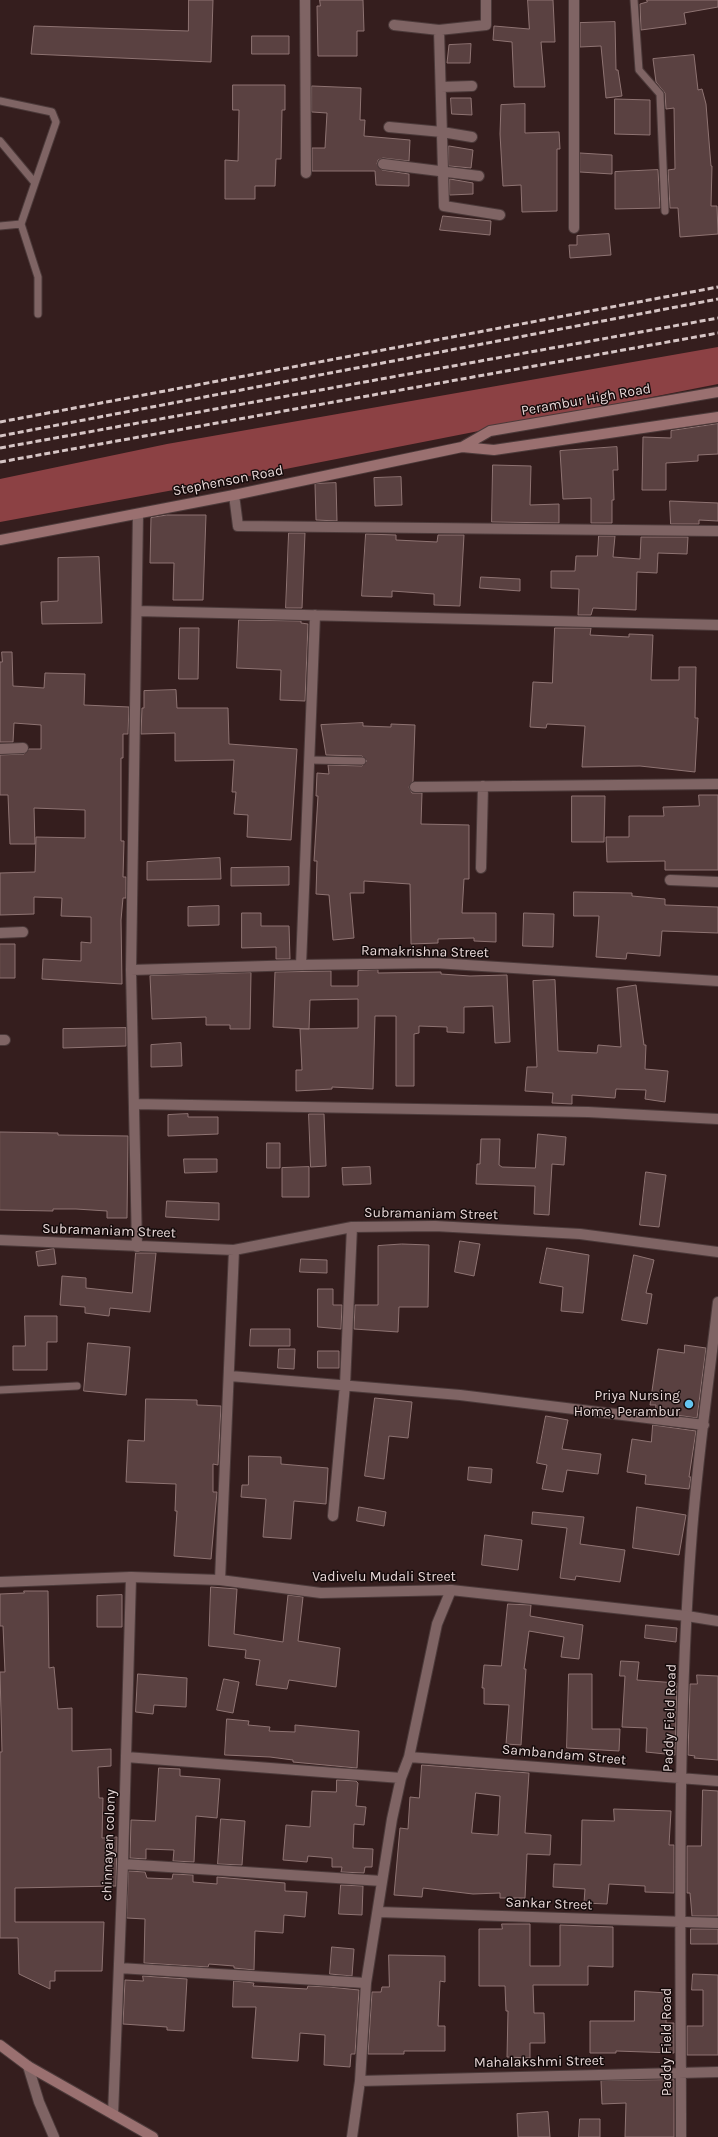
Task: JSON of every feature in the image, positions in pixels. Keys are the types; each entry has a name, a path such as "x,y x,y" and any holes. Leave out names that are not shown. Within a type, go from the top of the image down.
{"main road":[{"name":"Perambur High Road","path":"462,447 490,431 718,392"},
{"path":"462,447 494,450 718,417"},
{"name":"Stephenson Road","path":"0,540 234,495 462,447"},
{"path":"1,2048 28,2066 153,2137"}],"street":[{"path":"305,0 306,173"},
{"path":"394,25 438,30 486,25 486,0"},
{"path":"574,0 574,228"},
{"path":"438,30 444,206 500,215"},
{"path":"440,87 472,86"},
{"path":"388,127 442,132 472,137"},
{"path":"383,164 442,170 478,176"},
{"path":"234,495 238,526 718,531"},
{"path":"137,1247 131,970 138,514"},
{"path":"137,611 718,626"},
{"path":"301,965 315,615"},
{"path":"0,749 23,748"},
{"path":"415,787 718,784"},
{"path":"481,868 483,786"},
{"path":"670,880 718,882"},
{"path":"0,933 23,932"},
{"name":"Ramakrishna Street","path":"131,970 435,963 718,980"},
{"path":"134,1104 588,1112 718,1119"},
{"path":"333,1516 345,1385 352,1226"},
{"name":"Subramaniam Street","path":"0,1240 234,1250 352,1226 435,1226 580,1234 718,1252"},
{"path":"220,1580 230,1376 234,1250"},
{"name":"Paddy Field Road","path":"681,2137 682,1779 687,1616 692,1530 718,1302"},
{"path":"230,1376 460,1395 704,1425"},
{"name":"Vadivelu Mudali Street","path":"0,1582 131,1577 220,1580 321,1593 451,1590 687,1616 718,1621"},
{"name":"chinnayan colony","path":"112,2114 123,1864 131,1577"},
{"path":"352,2137 360,2081 366,1983 392,1819 401,1778 409,1757 437,1624 451,1590"},
{"path":"126,1757 401,1778"},
{"name":"Sambandam Street","path":"409,1757 718,1781"},
{"path":"123,1864 382,1881"},
{"name":"Sankar Street","path":"378,1912 718,1923"},
{"path":"119,1968 366,1983"},
{"path":"28,2066 39,2102 54,2137"},
{"name":"Mahalakshmi Street","path":"360,2081 718,2072"}],"lane":[{"path":"634,0 639,70 660,94 665,211"},
{"path":"0,101 52,112 56,122 21,224 38,276 38,314"},
{"path":"0,141 35,183"},
{"path":"0,226 21,224"},
{"path":"309,760 362,760"},
{"path":"0,1390 77,1386"}],"shaded area":[{"path":"718,347 718,384 255,475 0,522 0,479 167,444"}],"building":[{"path":"189,0 213,0 211,62 31,54 34,26 188,31"},
{"path":"320,0 363,0 364,31 357,31 357,56 318,56 317,6 320,6"},
{"path":"528,0 553,0 555,42 541,42 545,87 514,87 512,42 493,40 494,26 529,29"},
{"path":"647,0 718,0 718,7 684,13 686,24 641,30 640,4 647,2"},
{"path":"615,22 616,70 618,70 622,96 606,98 601,46 580,47 580,23"},
{"path":"252,36 289,36 289,54 252,54"},
{"path":"471,44 470,63 447,63 449,45"},
{"path":"694,55 698,90 702,89 706,104 712,166 711,206 717,206 718,234 680,237 678,208 670,208 668,170 675,169 674,108 666,109 665,93 656,82 653,59"},
{"path":"233,85 285,85 285,110 282,110 281,159 276,159 275,186 255,186 255,199 225,199 225,160 238,161 239,110 233,110"},
{"path":"312,86 361,88 360,120 365,120 364,136 410,140 409,161 383,158 378,160 377,164 382,170 409,174 409,186 376,185 375,171 312,171 312,148 325,148 327,113 312,112"},
{"path":"451,98 471,98 472,115 452,114"},
{"path":"615,99 650,100 650,135 615,134"},
{"path":"525,104 525,133 559,132 560,149 557,149 557,211 522,212 521,185 503,186 500,134 501,105"},
{"path":"449,146 473,150 471,168 449,166"},
{"path":"580,153 612,155 612,174 580,172"},
{"path":"658,170 660,208 615,209 615,172"},
{"path":"450,179 473,183 473,194 450,195"},
{"path":"443,216 491,221 490,235 440,230"},
{"path":"609,234 611,255 570,258 569,245 577,245 577,236"},
{"path":"718,424 718,454 698,455 698,461 666,463 666,490 642,490 643,437 671,438 671,431"},
{"path":"617,447 618,470 613,470 614,500 612,500 612,523 591,523 591,498 563,499 560,451"},
{"path":"493,465 531,466 530,505 559,504 559,523 492,522"},
{"path":"401,477 402,505 375,506 374,478"},
{"path":"336,483 337,521 316,520 315,484"},
{"path":"670,501 718,503 718,521 699,520 699,524 671,524"},
{"path":"167,515 206,515 203,600 173,600 174,563 150,563 151,518"},
{"path":"289,533 305,533 302,608 286,608"},
{"path":"366,534 396,535 396,540 437,542 438,535 464,535 460,606 434,605 434,594 392,591 392,597 362,596"},
{"path":"599,536 615,536 613,557 640,559 641,537 688,537 687,554 658,553 657,573 637,572 636,610 593,608 591,615 578,615 579,589 551,588 551,571 575,571 576,556 597,556"},
{"path":"99,557 102,623 42,624 41,602 58,601 58,558"},
{"path":"481,577 520,579 520,591 480,588"},
{"path":"239,620 301,621 301,623 308,624 305,701 280,700 281,670 237,668"},
{"path":"180,628 199,628 198,679 179,679"},
{"path":"555,628 591,628 590,635 629,637 629,634 653,635 651,680 679,680 679,667 696,667 695,718 698,718 695,772 640,766 582,767 585,726 547,724 546,728 530,727 533,682 552,683"},
{"path":"2,652 12,652 13,686 44,688 45,673 85,674 84,705 129,707 128,734 123,734 123,758 121,758 121,841 124,841 123,877 126,877 126,898 123,898 121,920 122,984 42,979 43,959 81,961 81,942 91,943 91,917 61,916 62,898 34,897 34,914 0,915 0,873 35,872 36,837 85,838 85,810 34,808 35,844 10,844 8,795 0,795 0,755 24,754 29,749 41,749 41,725 14,723 13,742 0,742 0,662 2,662"},
{"path":"176,690 177,708 228,708 229,744 297,749 291,840 247,837 248,815 234,814 236,792 232,792 234,760 175,761 175,733 141,734 144,691"},
{"path":"363,723 363,726 391,727 391,724 415,725 413,781 409,787 412,793 422,793 421,824 469,825 469,879 464,879 462,913 496,913 496,942 474,941 474,938 438,939 438,943 411,944 410,884 364,881 364,893 350,893 354,938 333,940 329,895 316,894 317,861 314,861 318,796 316,796 317,773 329,774 328,765 362,766 367,761 362,756 326,755 321,725"},
{"path":"699,795 718,795 718,870 665,870 665,861 607,862 606,837 629,837 629,816 664,816 663,807 699,806"},
{"path":"572,796 605,796 604,842 572,842"},
{"path":"220,858 221,879 147,880 147,862"},
{"path":"289,867 289,885 231,886 231,868"},
{"path":"574,892 632,893 632,896 665,899 665,905 718,907 718,933 662,931 660,956 627,953 626,959 596,957 599,916 574,916"},
{"path":"219,906 219,925 188,926 188,907"},
{"path":"242,913 261,913 261,926 289,926 290,959 276,959 276,947 242,948"},
{"path":"524,913 554,914 553,947 523,946"},
{"path":"0,944 15,944 15,978 0,978"},
{"path":"378,970 378,973 441,972 441,974 470,976 507,975 510,1042 495,1043 493,1006 464,1007 464,1033 447,1032 447,1027 419,1026 419,1033 414,1034 414,1086 396,1086 396,1016 375,1016 373,1089 332,1087 332,1089 296,1091 296,1070 302,1070 300,1029 307,1029 273,1027 275,972 331,971 331,986 358,986 358,971","holes":["358,999 358,1028 309,1029 310,1000"]},
{"path":"251,973 250,1029 230,1029 230,1025 206,1025 206,1017 152,1019 150,976"},
{"path":"555,980 558,1051 597,1053 598,1045 621,1047 617,988 636,985 644,1045 646,1045 645,1069 668,1071 665,1102 645,1099 646,1090 616,1089 615,1098 572,1095 572,1104 552,1103 553,1093 525,1091 527,1067 537,1067 533,981"},
{"path":"126,1028 126,1046 63,1048 63,1029"},
{"path":"181,1043 182,1066 151,1067 151,1045"},
{"path":"188,1114 188,1117 218,1117 218,1134 168,1136 168,1115"},
{"path":"309,1114 324,1114 326,1166 311,1167"},
{"path":"0,1132 128,1136 127,1218 107,1218 107,1211 76,1209 53,1209 53,1211 0,1210"},
{"path":"538,1134 566,1137 564,1165 552,1164 549,1215 534,1214 535,1186 476,1184 477,1164 480,1164 481,1139 500,1139 499,1165 502,1167 535,1168"},
{"path":"267,1143 280,1143 280,1168 267,1168"},
{"path":"184,1159 217,1159 217,1172 185,1173"},
{"path":"309,1167 309,1197 282,1197 282,1168"},
{"path":"370,1167 371,1184 343,1185 342,1168"},
{"path":"646,1172 666,1175 659,1227 640,1225"},
{"path":"167,1201 219,1203 219,1220 166,1217"},
{"path":"460,1241 480,1244 474,1276 455,1272"},
{"path":"402,1244 429,1245 428,1307 399,1307 398,1332 354,1329 355,1305 378,1305 378,1246"},
{"path":"547,1248 589,1255 583,1313 561,1311 563,1287 540,1283"},
{"path":"54,1249 56,1264 38,1266 36,1252"},
{"path":"136,1253 156,1253 150,1312 110,1308 109,1316 85,1313 85,1307 60,1305 62,1276 86,1278 86,1288 132,1293"},
{"path":"634,1255 654,1260 646,1293 652,1294 647,1324 622,1320"},
{"path":"301,1259 327,1260 327,1273 300,1272"},
{"path":"318,1289 333,1289 333,1305 342,1305 341,1329 318,1327"},
{"path":"25,1316 57,1316 57,1342 47,1342 47,1370 13,1370 13,1346 25,1346"},
{"path":"251,1329 290,1329 290,1346 250,1346"},
{"path":"88,1343 130,1347 126,1395 84,1391"},
{"path":"685,1345 706,1348 697,1418 655,1412 656,1405 650,1405 658,1349 684,1353"},
{"path":"279,1349 295,1349 294,1369 278,1368"},
{"path":"318,1351 339,1351 339,1368 318,1368"},
{"path":"375,1398 412,1402 408,1438 389,1436 384,1479 365,1476"},
{"path":"146,1399 197,1400 197,1405 221,1406 218,1465 213,1464 213,1492 217,1492 211,1559 174,1556 177,1511 175,1511 176,1484 126,1482 128,1440 144,1441"},
{"path":"546,1416 568,1420 562,1449 601,1454 598,1474 567,1470 563,1492 542,1489 547,1465 537,1463"},
{"path":"653,1425 696,1431 689,1477 691,1477 689,1489 645,1484 646,1475 627,1472 632,1439 651,1442"},
{"path":"249,1456 281,1457 281,1464 328,1468 326,1504 294,1501 291,1539 263,1537 266,1499 241,1497 242,1485 248,1485"},
{"path":"469,1467 492,1469 491,1483 468,1480"},
{"path":"359,1507 386,1512 384,1526 357,1521"},
{"path":"637,1507 686,1515 679,1555 633,1548"},
{"path":"533,1512 584,1517 580,1544 625,1550 620,1582 576,1576 575,1580 560,1578 567,1528 532,1524"},
{"path":"485,1535 522,1540 518,1570 482,1565"},
{"path":"211,1587 237,1589 234,1634 283,1642 288,1595 303,1597 298,1641 340,1648 336,1687 289,1680 287,1689 256,1685 260,1660 245,1658 246,1650 209,1646"},
{"path":"24,1591 48,1591 49,1668 54,1667 58,1709 72,1708 72,1751 111,1749 111,1766 98,1767 99,1798 103,1798 102,1838 117,1837 116,1886 15,1888 15,1922 104,1922 102,1971 55,1971 55,1981 50,1981 50,1989 19,1974 18,1938 0,1938 0,1752 2,1752 0,1672 5,1672 3,1626 0,1626 0,1594 24,1593"},
{"path":"122,1595 122,1627 97,1627 97,1596"},
{"path":"508,1604 531,1605 530,1616 583,1625 579,1659 561,1657 564,1637 529,1631 524,1669 526,1669 521,1745 506,1744 509,1705 484,1704 484,1688 482,1688 484,1665 501,1666"},
{"path":"646,1625 677,1628 676,1642 645,1638"},
{"path":"621,1661 639,1662 637,1680 677,1683 675,1755 646,1752 647,1728 622,1727 625,1676 620,1676"},
{"path":"138,1674 187,1678 186,1707 154,1705 153,1714 136,1712"},
{"path":"569,1674 592,1674 592,1729 620,1729 619,1751 567,1748"},
{"path":"697,1675 718,1676 718,1760 694,1758 695,1756 688,1755 690,1684 697,1684"},
{"path":"224,1679 239,1682 233,1713 217,1710"},
{"path":"227,1719 249,1721 248,1725 270,1727 269,1731 295,1732 295,1725 359,1731 357,1768 293,1762 293,1760 270,1757 225,1755"},
{"path":"422,1765 529,1773 525,1833 551,1835 550,1855 527,1854 525,1898 500,1898 500,1893 473,1894 423,1888 422,1897 394,1895 400,1828 408,1829 410,1797 419,1798","holes":["476,1793 500,1796 498,1835 472,1833"]},
{"path":"159,1768 180,1769 180,1776 220,1779 217,1818 196,1816 194,1862 173,1861 174,1850 146,1849 146,1859 130,1858 131,1820 155,1821"},
{"path":"337,1780 356,1781 358,1783 356,1806 366,1807 364,1825 354,1824 353,1848 373,1849 372,1867 365,1867 364,1873 341,1872 342,1867 332,1867 332,1858 308,1856 307,1862 283,1860 286,1825 310,1827 312,1791 336,1792"},
{"path":"703,1790 718,1791 718,1916 692,1916 690,1893 687,1893 687,1846 701,1846"},
{"path":"614,1809 671,1811 669,1845 674,1845 674,1893 645,1892 645,1886 609,1884 607,1904 584,1903 585,1889 553,1887 554,1864 581,1865 582,1820 614,1821"},
{"path":"221,1819 245,1821 242,1865 218,1864"},
{"path":"129,1871 145,1872 147,1878 172,1879 173,1874 193,1875 193,1882 217,1884 217,1877 285,1883 285,1891 307,1892 305,1917 284,1915 283,1933 255,1931 254,1970 234,1968 234,1966 209,1964 208,1967 144,1963 145,1919 127,1918"},
{"path":"341,1885 363,1886 362,1915 339,1914"},
{"path":"502,1924 530,1924 530,1966 560,1966 560,1925 613,1927 613,1967 588,1966 588,1985 533,1985 534,2013 544,2013 545,2043 530,2043 530,2058 507,2057 508,2011 506,2011 505,1986 479,1986 479,1929 502,1929"},
{"path":"691,1929 718,1929 718,1944 691,1944"},
{"path":"332,1947 354,1949 352,1976 330,1974"},
{"path":"389,1955 445,1956 445,1982 440,1981 438,2026 445,2026 445,2051 404,2051 404,2054 368,2054 372,1992 381,1992 382,1987 389,1987"},
{"path":"693,1974 718,1975 718,2055 687,2055 687,2026 703,2026 703,1990 692,1990"},
{"path":"143,1976 187,1979 184,2031 167,2030 167,2027 123,2024 125,1980 143,1981"},
{"path":"234,1981 254,1983 253,1986 307,1989 308,1986 359,1990 355,2054 351,2054 350,2067 324,2065 325,2035 300,2033 298,2061 252,2058 256,2007 233,2007"},
{"path":"635,1991 667,1993 666,2023 674,2023 674,2053 616,2051 616,2053 590,2053 590,2021 634,2021"},
{"path":"674,2080 674,2137 625,2137 626,2103 602,2104 601,2081"},
{"path":"548,2112 550,2137 518,2137 517,2114"},
{"path":"580,2119 600,2119 600,2137 579,2137"}],"railway":[{"path":"0,422 718,287"},
{"path":"0,436 718,299"},
{"path":"0,448 718,318"},
{"path":"0,462 718,333"}],"place":[{"name":"Priya Nursing Home, Perambur","path":"689,1404"}]}
